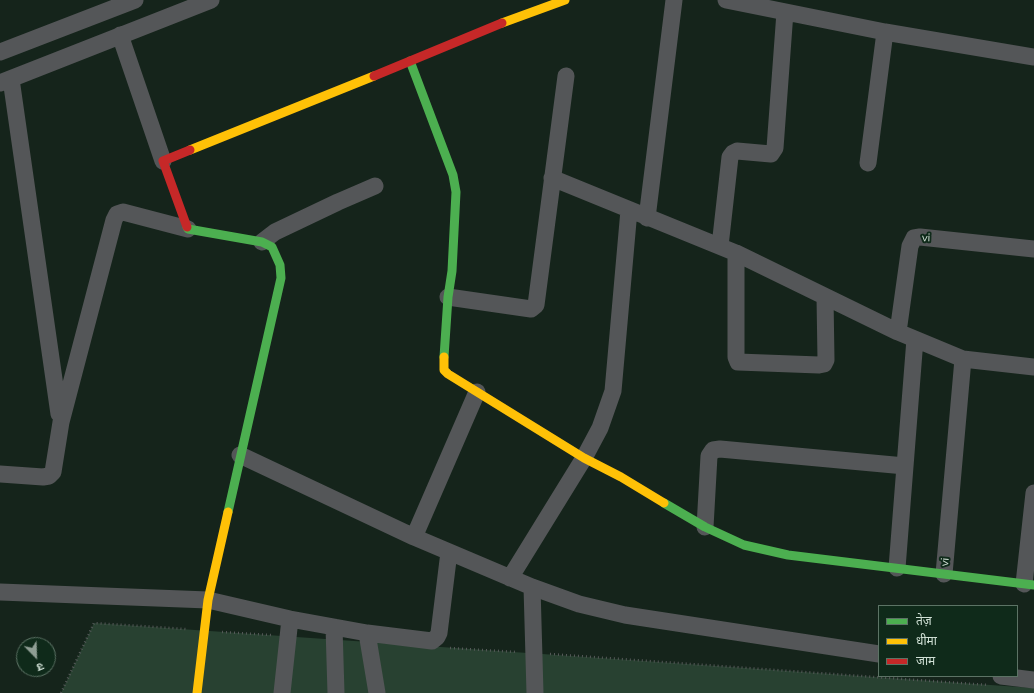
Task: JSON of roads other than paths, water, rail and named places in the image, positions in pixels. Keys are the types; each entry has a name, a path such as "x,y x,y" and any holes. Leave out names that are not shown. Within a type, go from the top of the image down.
{"street":[{"path":"0,52 135,0"},
{"path":"61,422 6,81 210,0"},
{"path":"163,161 410,61 525,6 565,0"},
{"path":"647,218 674,0"},
{"path":"726,0 886,32 1034,57"},
{"path":"720,246 730,157 737,151 771,154 774,148 785,12"},
{"path":"868,163 886,32"},
{"path":"120,35 188,229"},
{"path":"410,61 453,175 456,192 452,270 448,297 444,366 444,370 448,374 584,458 621,477 705,527 744,545 788,555 1029,584 1034,493"},
{"path":"448,297 531,309 536,305 566,76"},
{"path":"552,178 736,253 898,332 963,359 1034,366"},
{"path":"262,242 275,232 375,186"},
{"path":"510,578 584,458 600,428 613,391 629,210"},
{"path":"0,474 49,476 53,472 61,422 114,220 117,214 123,212 188,229 262,242 272,247 280,265 281,278 208,600 197,693"},
{"name":"vi","path":"898,332 910,246 914,238 920,237 1034,249"},
{"path":"736,253 736,357 738,362 819,366 824,364 826,360 825,297"},
{"path":"897,568 915,339"},
{"name":"vi","path":"944,574 963,359"},
{"path":"414,538 477,392"},
{"path":"705,527 709,456 713,450 720,449 905,466"},
{"path":"240,455 414,538 532,587 579,604 625,615 878,654"},
{"path":"0,592 208,600 290,619 367,633 432,641 437,637 449,552"},
{"path":"532,587 535,693"},
{"path":"282,693 290,619"},
{"path":"334,627 336,693"},
{"path":"367,633 377,693"},
{"path":"1009,677 1034,680"}]}
